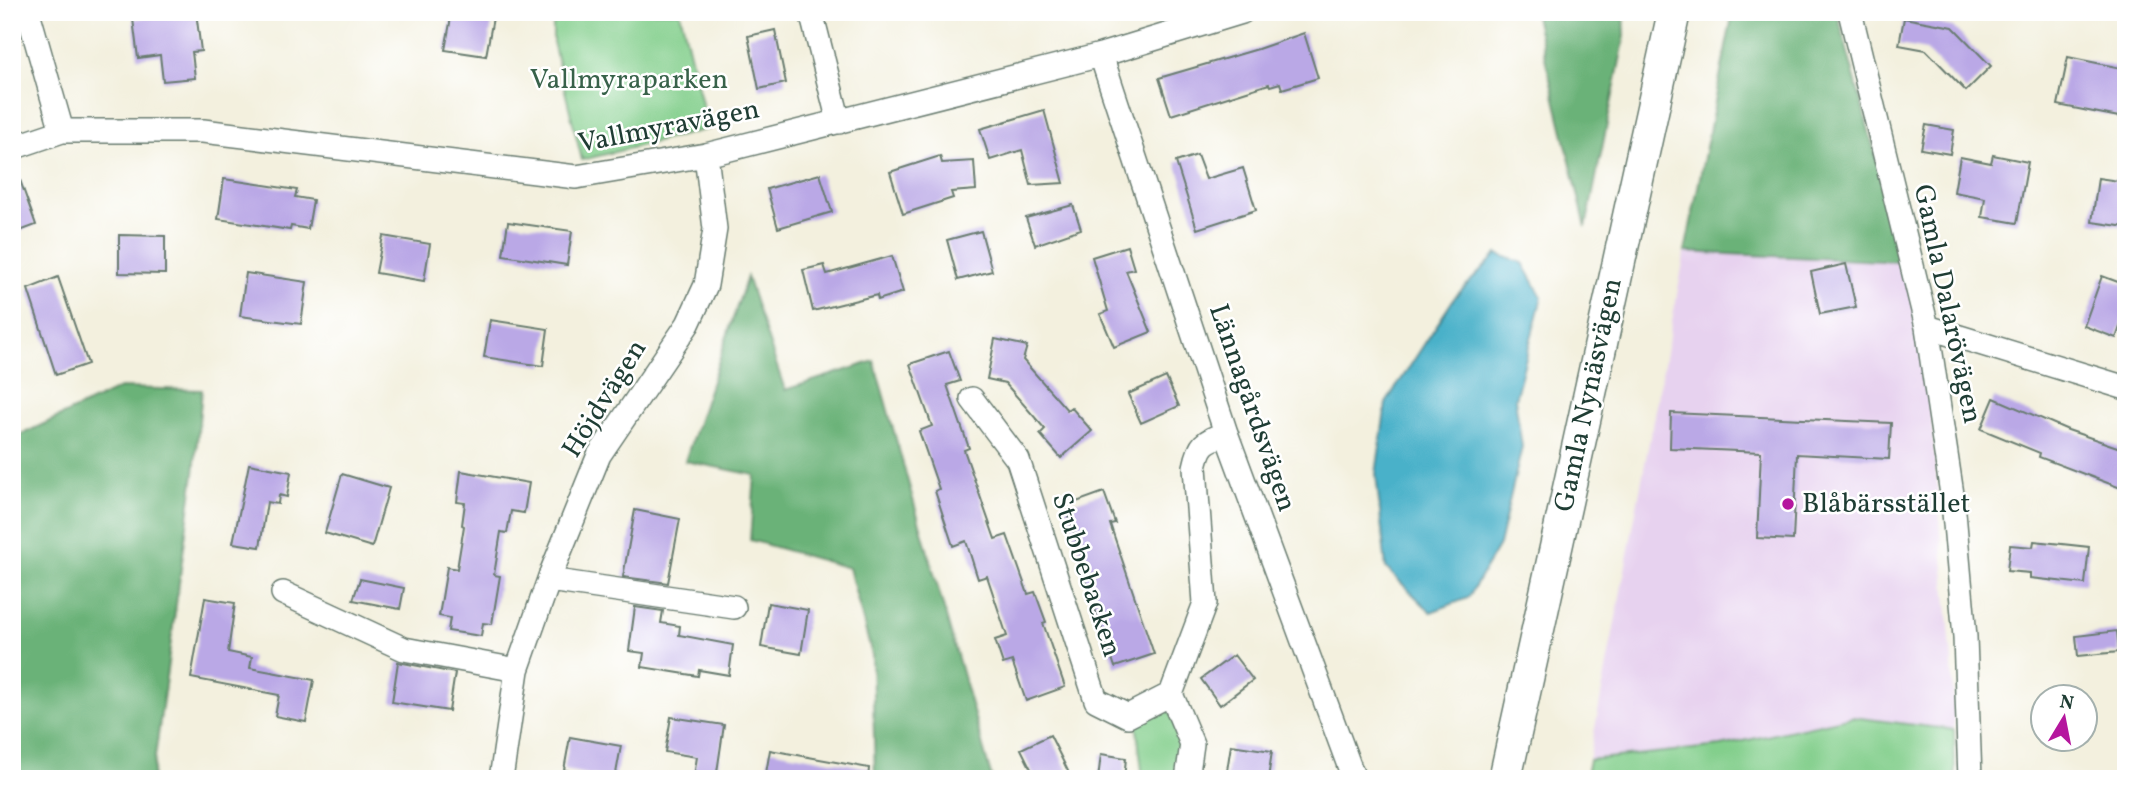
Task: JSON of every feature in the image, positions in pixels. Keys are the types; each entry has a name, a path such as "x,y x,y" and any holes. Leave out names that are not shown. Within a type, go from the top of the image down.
{"street":[{"path":"28,12 62,131"},
{"path":"811,12 839,122"},
{"name":"Vallmyravägen","path":"12,148 62,131 203,131 576,177 706,155 1101,55 1242,12"},
{"name":"Gamla Nynäsvägen","path":"1505,779 1674,12"},
{"name":"Gamla Dalarövägen","path":"1850,12 1927,327 1953,501 1965,637 1970,779"},
{"name":"Lännagårdsvägen","path":"1101,55 1226,433 1354,779"},
{"name":"Höjdvägen","path":"501,779 517,670 549,580 599,455 688,324 706,285 715,229 706,155"},
{"path":"1927,327 2126,388"},
{"name":"Stubbebacken","path":"972,399 1018,460 1096,700 1128,716 1171,694"},
{"path":"1187,779 1192,744 1171,694 1205,603 1195,467 1198,450 1205,441 1226,433"},
{"path":"549,580 734,607"},
{"path":"283,593 404,649 517,670"}],"shaded area":[{"name":"Blåbärsstället","path":"1685,252 1904,262 1925,345 1952,662 1954,730 1852,717 1721,746 1589,760"}],"green space":[{"name":"Vallmyraparken","path":"553,12 680,12 708,129 582,160 553,42"},
{"path":"1534,12 1624,12 1625,36 1586,227"},
{"path":"1733,12 1837,12 1904,262 1685,252"},
{"path":"747,277 785,390 874,361 992,779 875,779 872,655 849,568 750,540 755,475 685,461"},
{"path":"120,388 202,390 194,474 152,779 12,779 12,439"},
{"path":"1167,705 1183,745 1177,779 1143,779 1136,720"},
{"path":"1852,717 1954,730 1955,779 1585,779 1589,760 1721,746"}],"water":[{"path":"1497,254 1523,263 1542,297 1515,399 1522,447 1499,545 1468,598 1431,612 1386,568 1376,474 1386,403 1455,297"}],"building":[{"path":"196,12 201,51 192,52 195,78 163,81 160,55 138,58 133,19"},
{"path":"452,12 494,12 486,56 445,50"},
{"path":"1904,18 1953,27 1991,66 1966,91 1926,50 1899,45"},
{"path":"775,30 786,83 759,89 748,36"},
{"path":"1304,33 1318,78 1282,89 1280,83 1269,84 1171,115 1159,78"},
{"path":"2068,57 2126,69 2126,85 2119,117 2058,105"},
{"path":"1044,110 1064,183 1031,185 1022,150 990,160 980,129"},
{"path":"1926,125 1954,130 1950,154 1921,149"},
{"path":"1197,155 1206,179 1243,168 1256,210 1197,229 1176,162"},
{"path":"1993,155 2028,162 2017,223 1982,217 1985,198 1954,192 1960,157 1991,163"},
{"path":"940,156 942,163 974,161 976,190 951,192 953,198 903,214 890,172"},
{"path":"12,166 15,166 36,225 12,234"},
{"path":"820,174 832,212 778,228 767,189"},
{"path":"2098,178 2126,182 2126,227 2092,222"},
{"path":"224,179 297,190 295,197 313,200 308,229 291,226 290,230 218,219"},
{"path":"1073,205 1081,229 1035,245 1026,218"},
{"path":"508,222 572,231 567,265 503,255"},
{"path":"981,231 992,271 958,280 947,240"},
{"path":"119,235 165,236 165,274 119,273"},
{"path":"383,236 430,244 424,281 376,273"},
{"path":"1127,246 1134,269 1126,271 1151,332 1114,347 1100,314 1108,311 1092,257"},
{"path":"892,256 903,292 878,300 877,295 813,311 803,270 824,265 827,274"},
{"path":"1846,264 1856,307 1820,314 1811,272"},
{"path":"246,273 307,282 301,324 240,316"},
{"path":"2102,276 2126,285 2126,310 2116,338 2084,326"},
{"path":"58,277 88,364 56,375 28,289"},
{"path":"490,320 548,329 543,366 484,357"},
{"path":"995,339 1027,346 1023,360 1067,410 1071,407 1092,431 1061,458 1040,434 1045,429 1005,383 987,379"},
{"path":"949,351 960,381 947,385 969,448 964,450 995,539 1007,535 1028,594 1035,592 1065,687 1026,701 1012,661 1003,664 995,640 1007,636 987,576 978,579 966,541 953,546 935,491 939,489 919,431 932,426 910,364"},
{"path":"1166,377 1179,406 1141,423 1128,394"},
{"path":"1994,398 2068,430 2126,450 2126,490 2039,457 2040,453 1981,429"},
{"path":"1671,413 1891,423 1889,459 1797,454 1793,540 1757,538 1761,452 1670,448"},
{"path":"249,464 291,472 287,497 279,495 278,504 267,502 260,547 233,543"},
{"path":"461,471 529,483 524,513 511,511 507,533 501,532 494,575 500,576 492,624 483,623 481,636 448,631 450,618 439,616 447,567 457,569 464,526 465,503 457,502"},
{"path":"342,474 389,488 372,547 325,533"},
{"path":"1104,492 1115,523 1110,524 1154,654 1115,667 1082,571 1086,569 1065,506"},
{"path":"635,510 680,519 668,583 623,577"},
{"path":"2034,541 2089,547 2085,584 2030,578 2030,573 2007,571 2010,545 2033,547"},
{"path":"360,579 404,588 400,609 353,600"},
{"path":"205,598 235,603 228,652 252,657 250,668 314,680 306,722 275,716 279,695 191,678"},
{"path":"768,603 808,610 801,654 761,647"},
{"path":"635,607 663,611 661,623 680,626 679,635 733,645 729,675 699,670 698,676 642,667 644,653 629,651"},
{"path":"2117,631 2119,652 2078,656 2076,636"},
{"path":"1234,655 1253,680 1220,705 1201,679"},
{"path":"398,662 455,673 449,711 392,702"},
{"path":"671,717 724,725 716,779 694,776 697,757 665,752"},
{"path":"1050,735 1068,771 1054,779 1036,779 1021,749"},
{"path":"570,737 621,746 615,779 564,770"},
{"path":"1231,745 1272,751 1268,779 1226,777"},
{"path":"770,750 869,768 868,779 765,779"},
{"path":"1101,754 1126,758 1124,779 1098,779"}],"place":[{"name":"Blåbärsstället","path":"1788,504"}]}
